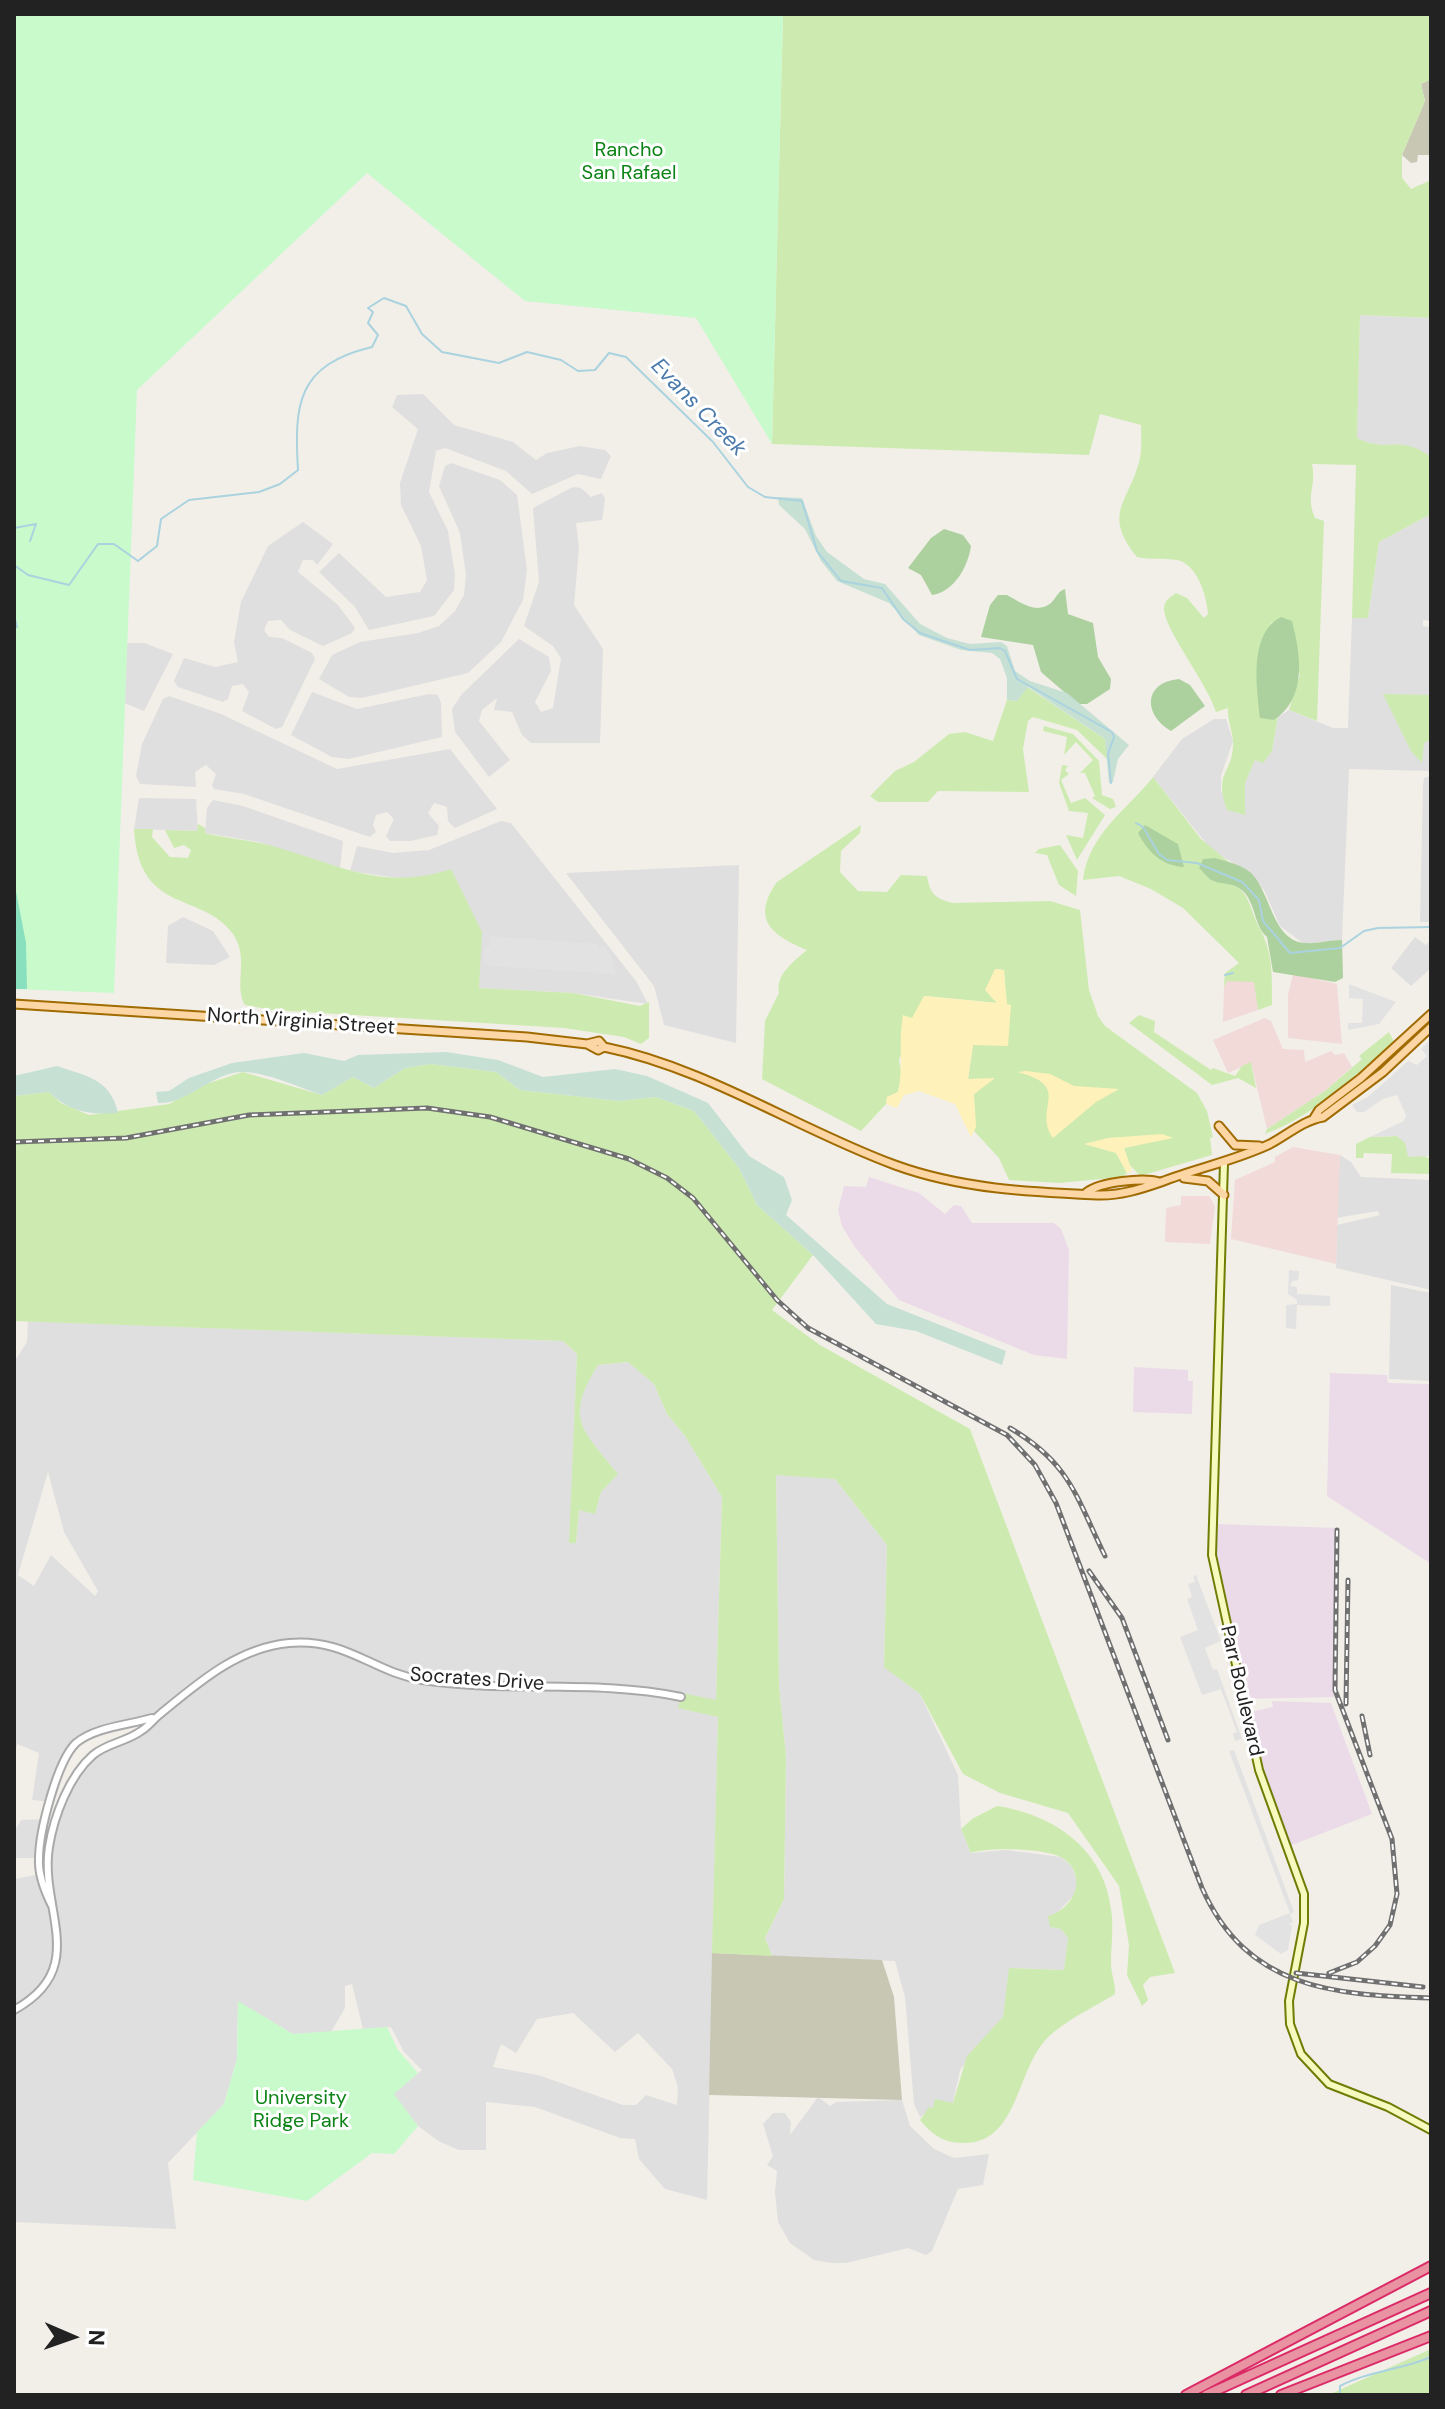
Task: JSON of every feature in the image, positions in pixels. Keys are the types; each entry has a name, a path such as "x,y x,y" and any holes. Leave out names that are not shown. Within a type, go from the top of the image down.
{"highway":[{"path":"1186,2395 1431,2266"},
{"path":"1206,2395 1431,2293"},
{"path":"1246,2395 1431,2311"},
{"path":"1281,2395 1431,2336"}],"main road":[{"name":"North Virginia Street","path":"14,1004 587,1044 593,1049 604,1047 682,1070 870,1155 924,1175 1002,1191 1087,1192 1095,1187 1178,1178 1224,1163 1266,1145 1314,1118 1323,1117 1359,1092 1431,1027"},
{"name":"North Virginia Street","path":"1314,1118 1319,1110 1368,1073 1431,1014"},
{"path":"1219,1126 1235,1145 1266,1145"},
{"name":"Parr Boulevard","path":"1224,1163 1212,1555 1259,1770 1304,1894 1304,1923 1289,2001 1290,2024 1301,2054 1329,2084 1388,2107 1431,2130"},
{"path":"1178,1178 1208,1181 1224,1195"}],"street":[{"name":"Socrates Drive","path":"14,2010 34,1997 51,1972 59,1945 48,1849 60,1804 91,1756 143,1731 155,1717 226,1664 252,1651 291,1643 343,1649 393,1672 429,1681 603,1686 681,1697"},
{"name":"Socrates Drive","path":"55,1913 45,1894 39,1858 55,1786 67,1753 85,1737 155,1717"}],"shaded area":[{"path":"1431,79 1431,155 1418,155 1417,162 1411,163 1402,155 1425,101 1421,84"},
{"path":"1360,315 1431,318 1431,467 1356,465"},
{"path":"423,394 454,425 513,442 536,460 547,453 580,446 605,450 611,456 601,479 578,474 532,494 506,471 445,448 436,451 429,492 448,531 455,575 454,590 434,616 369,630 355,607 319,572 339,553 386,597 420,592 427,580 421,546 401,505 400,483 418,429 392,407 397,395"},
{"path":"451,463 500,480 517,495 527,570 523,600 501,642 468,673 362,698 349,697 319,679 332,655 360,642 418,633 439,626 455,611 464,595 466,575 460,533 439,486 445,466"},
{"path":"573,487 581,488 591,497 602,493 605,499 602,520 576,523 579,548 574,605 603,649 600,743 531,743 522,735 512,712 494,710 497,698 482,710 479,721 510,760 489,777 455,732 452,709 461,695 519,639 549,657 551,671 535,702 541,712 553,708 561,658 553,646 524,626 539,582 533,508"},
{"path":"778,497 802,498 816,536 827,552 864,579 885,584 920,624 947,638 970,644 1001,642 1007,646 1015,671 1030,681 1067,693 1129,745 1118,759 1113,782 1109,783 1105,739 1028,687 1017,701 1007,700 1007,678 1000,659 992,653 961,650 919,635 889,603 837,581 821,561 805,529 779,505"},
{"path":"1431,514 1431,621 1423,620 1423,626 1431,627 1431,771 1349,769 1342,940 1304,944 1280,926 1264,890 1248,871 1212,851 1153,777 1182,739 1214,719 1226,719 1233,741 1221,776 1221,792 1245,815 1245,783 1255,759 1272,751 1278,717 1289,710 1333,728 1348,728 1352,618 1368,618 1379,542"},
{"path":"303,522 333,544 317,565 313,560 303,560 298,572 338,605 355,628 352,633 323,646 290,630 281,620 268,621 264,630 269,637 282,638 312,653 315,659 282,727 276,729 242,711 249,692 243,684 232,686 228,699 223,702 178,687 174,681 184,658 215,667 238,662 234,642 241,602 268,546"},
{"path":"127,643 144,643 173,654 144,711 124,703"},
{"path":"312,692 357,709 429,694 438,695 442,737 349,759 332,757 291,735"},
{"path":"169,696 221,714 337,769 450,749 497,809 455,828 448,821 447,807 434,803 428,813 439,826 437,835 411,841 390,841 386,836 394,819 387,812 376,815 373,825 376,832 370,837 244,794 214,789 212,785 216,774 206,765 195,772 196,787 140,784 136,776 142,744 163,699"},
{"path":"1431,776 1431,922 1420,922 1423,785 1424,778"},
{"path":"139,798 196,799 198,831 134,829"},
{"path":"213,800 243,806 343,841 340,869 259,842 205,833 207,808"},
{"path":"501,821 511,823 636,981 648,1004 573,993 479,988 430,876 404,879 350,871 357,846 393,853 429,850"},
{"path":"739,865 736,1043 664,1025 654,986 566,873"},
{"path":"183,917 213,931 230,957 214,965 166,963 168,926"},
{"path":"490,936 598,944 599,948 603,945 615,961 616,974 488,966 483,961 484,947 490,946"},
{"path":"1415,937 1426,945 1431,940 1431,968 1411,986 1391,968"},
{"path":"1293,974 1337,984 1342,1044 1288,1038 1288,995"},
{"path":"1227,981 1255,982 1258,1010 1223,1022 1224,987"},
{"path":"1349,984 1396,1002 1379,1024 1348,1030 1348,1023 1362,1023 1363,999 1349,998"},
{"path":"1265,1018 1271,1021 1283,1049 1304,1050 1305,1062 1331,1051 1335,1055 1344,1053 1352,1067 1326,1090 1267,1129 1251,1063 1228,1073 1213,1040"},
{"path":"1431,1040 1431,1156 1408,1157 1405,1143 1397,1136 1370,1137 1404,1121 1406,1115 1397,1095 1383,1099 1364,1112 1357,1112 1352,1105 1368,1097 1408,1061 1417,1065 1427,1056 1421,1049"},
{"path":"446,1052 498,1060 543,1077 615,1069 647,1076 708,1103 749,1156 784,1177 792,1200 786,1215 887,1304 1006,1351 1002,1365 916,1331 876,1324 813,1255 757,1205 739,1168 694,1111 656,1097 619,1101 520,1090 496,1072 431,1064 405,1068 374,1088 353,1077 322,1095 273,1078 244,1072 222,1077 169,1102 158,1103 156,1092 169,1091 189,1078 232,1063 304,1053 344,1061 358,1055"},
{"path":"57,1066 96,1080 110,1093 118,1113 81,1111 49,1092 14,1096 14,1076"},
{"path":"1293,1147 1340,1155 1336,1264 1231,1239 1235,1180 1275,1162 1275,1157"},
{"path":"1340,1155 1351,1162 1361,1177 1431,1180 1431,1290 1336,1268 1337,1225 1380,1215 1378,1211 1336,1218"},
{"path":"869,1177 919,1193 945,1214 954,1205 961,1206 972,1223 1054,1223 1061,1229 1069,1250 1067,1359 1034,1355 899,1300 854,1246 842,1226 838,1210 844,1186 866,1187"},
{"path":"1181,1196 1209,1196 1215,1206 1210,1244 1165,1242 1166,1208 1181,1205"},
{"path":"1289,1270 1299,1271 1298,1280 1292,1281 1290,1286 1297,1287 1297,1294 1330,1296 1330,1306 1297,1305 1296,1329 1286,1328 1286,1305 1297,1304 1297,1300 1288,1294"},
{"path":"1391,1285 1431,1293 1431,1381 1389,1379"},
{"path":"28,1321 563,1341 577,1354 570,1543 576,1543 579,1510 595,1513 601,1492 617,1474 580,1427 580,1393 598,1365 629,1362 654,1384 667,1414 685,1436 722,1497 716,1701 679,1708 718,1716 707,2200 665,2189 639,2159 635,2139 620,2138 535,2107 486,2102 486,2150 459,2150 440,2142 418,2126 393,2094 422,2070 404,2052 391,2027 363,2029 352,1984 345,1986 345,2008 331,2032 293,2034 238,2002 237,2059 224,2104 168,2163 176,2229 14,2222 14,1879 41,1874 54,1910 48,1849 60,1804 91,1756 121,1742 154,1718 85,1737 67,1754 51,1802 32,1800 39,1753 17,1744 14,1761 14,1362 27,1342","holes":["48,1472 64,1532 98,1591 95,1596 51,1555 34,1586 18,1575","573,2013 615,2052 638,2033 672,2069 678,2087 677,2105 646,2095 636,2105 623,2105 538,2075 493,2067 501,2044 516,2053 537,2019"]},
{"path":"1134,1367 1188,1370 1188,1381 1193,1381 1192,1414 1133,1412"},
{"path":"1330,1373 1387,1375 1388,1383 1431,1384 1431,1564 1327,1496"},
{"path":"776,1474 835,1479 887,1545 884,1666 920,1694 958,1775 961,1829 971,1853 1006,1850 1061,1857 1072,1867 1077,1881 1075,1894 1056,1914 1050,1927 1061,1929 1068,1938 1064,1970 1010,1968 1003,2017 960,2070 953,2103 933,2108 920,2117 914,2104 905,1997 895,1961 772,1956 765,1938 784,1899 786,1757 779,1685"},
{"path":"1213,1524 1339,1528 1334,1697 1243,1699 1215,1574"},
{"path":"1196,1575 1221,1641 1205,1648 1213,1670 1217,1669 1242,1739 1235,1741 1233,1734 1237,1732 1221,1689 1202,1695 1180,1637 1198,1630 1187,1599 1192,1597 1188,1584 1195,1582 1193,1576"},
{"path":"1272,1701 1331,1703 1372,1814 1287,1847 1263,1783 1246,1713 1273,1707"},
{"path":"1234,1750 1294,1912 1290,1914 1293,1922 1289,1924 1292,1926 1288,1950 1281,1954 1255,1935 1259,1925 1290,1913 1229,1751"},
{"path":"47,1819 39,1858 14,1858 14,1832 21,1820"},
{"path":"712,1953 882,1960 894,1997 902,2100 709,2095"},
{"path":"818,2097 830,2106 836,2102 902,2100 910,2126 934,2149 954,2158 989,2154 983,2185 958,2189 932,2251 926,2255 908,2248 846,2263 832,2263 814,2260 790,2243 778,2222 775,2192 777,2171 767,2165 773,2156 763,2124 773,2113 785,2113 791,2122 790,2135"}],"green space":[{"name":"Rancho San Rafael","path":"14,14 783,14 772,444 696,318 525,301 367,173 137,390 114,993 14,989"},
{"path":"783,14 1431,16 1431,79 1421,84 1425,101 1402,155 1402,178 1411,189 1431,180 1431,318 1360,315 1357,438 1377,444 1410,446 1431,457 1431,514 1379,542 1368,618 1352,618 1356,465 1312,464 1312,510 1315,518 1324,521 1317,721 1289,710 1300,675 1272,622 1261,649 1259,671 1274,720 1278,717 1272,751 1263,763 1255,760 1245,783 1245,815 1227,810 1223,797 1223,780 1233,744 1228,708 1216,712 1171,629 1164,608 1176,593 1187,598 1204,618 1208,614 1200,582 1190,568 1177,560 1137,557 1121,529 1121,507 1140,458 1141,425 1100,414 1089,455 772,444"},
{"path":"944,529 963,535 971,546 959,577 947,589 932,595 921,575 908,568 931,538"},
{"path":"1065,589 1068,614 1093,623 1098,657 1111,679 1110,689 1087,704 1078,704 1041,672 1033,645 981,637 990,605 998,595 1007,595 1028,606 1040,608 1051,603"},
{"path":"1281,617 1292,621 1298,648 1299,675 1292,700 1274,720 1260,718 1257,663 1263,636 1270,625"},
{"path":"1179,679 1190,685 1205,706 1171,731 1155,717 1151,700 1159,686"},
{"path":"1027,687 1105,739 1107,759 1077,730 1033,717 1028,721 1023,749 1029,792 938,791 928,802 878,802 870,796 895,771 914,762 949,734 965,732 993,741 1007,700 1017,701"},
{"path":"1383,694 1431,695 1431,739 1424,743 1422,763 1411,751"},
{"path":"1044,726 1073,734 1099,761 1102,795 1113,799 1116,807 1110,809 1092,798 1095,796 1085,773 1080,773 1093,760 1076,742 1064,755 1067,737 1043,731"},
{"path":"1062,765 1068,766 1065,770 1069,774 1061,780 1071,803 1085,798 1105,815 1077,860 1066,835 1083,838 1088,813 1069,811 1059,783"},
{"path":"1153,777 1201,839 1229,862 1215,858 1212,881 1234,886 1246,896 1270,957 1272,1005 1258,1010 1254,982 1227,981 1224,987 1225,973 1239,963 1183,908 1151,889 1119,876 1083,880 1086,864 1101,836"},
{"path":"198,824 205,828 205,833 260,843 377,876 424,876 451,869 482,932 479,988 573,993 640,1006 649,1002 649,1038 641,1044 624,1037 564,1028 272,1010 245,1005 240,989 240,953 233,934 220,920 159,889 147,876 138,857 134,829 153,829 152,837 170,857 188,858 191,850 184,845 174,848 165,830 197,831"},
{"path":"861,825 860,833 841,851 840,872 858,891 887,892 901,875 927,876 934,894 952,903 1050,901 1080,910 1089,990 1098,1016 1105,1026 1197,1093 1207,1111 1213,1137 1210,1138 1212,1155 1140,1176 1129,1164 1124,1148 1171,1137 1108,1138 1127,1173 1122,1177 1059,1183 1009,1180 999,1158 974,1131 974,1094 993,1079 968,1080 973,1045 1008,1045 1004,970 995,969 990,996 998,1003 925,996 899,1060 902,1076 898,1092 887,1097 886,1104 861,1131 762,1079 765,1021 779,993 783,974 807,950 784,939 769,925 766,907 769,895 777,882"},
{"path":"1145,825 1178,844 1184,867 1162,861 1151,852 1138,833"},
{"path":"1060,845 1078,871 1076,896 1059,885 1047,855 1035,853 1039,849"},
{"path":"1215,858 1250,872 1279,925 1294,940 1309,943 1342,940 1343,978 1335,982 1273,972 1267,937 1247,896 1236,886 1211,880 1199,868 1203,859"},
{"path":"14,881 26,943 27,989 14,989"},
{"path":"1139,1015 1155,1021 1154,1032 1211,1070 1213,1068 1235,1076 1242,1066 1251,1062 1256,1088 1238,1078 1212,1085 1129,1023"},
{"path":"1389,1032 1394,1042 1349,1081 1300,1117 1265,1134 1267,1129 1326,1090 1362,1059 1359,1056"},
{"path":"431,1064 496,1072 520,1090 619,1101 656,1097 694,1111 739,1168 757,1205 813,1255 772,1310 820,1345 970,1429 1175,1973 1150,1977 1143,1985 1148,2000 1142,2006 1127,1975 1129,1945 1119,1886 1068,1813 1000,1793 963,1774 920,1694 884,1667 887,1545 835,1479 776,1475 779,1685 786,1757 784,1899 765,1938 772,1956 712,1953 718,1717 678,1708 682,1693 716,1700 722,1497 685,1436 667,1414 654,1384 628,1362 598,1365 588,1383 580,1411 582,1423 595,1446 618,1474 601,1492 595,1514 579,1510 576,1543 569,1543 577,1354 563,1341 14,1321 14,1096 49,1092 61,1103 89,1115 169,1104 200,1086 243,1072 322,1095 353,1077 374,1088 405,1068"},
{"path":"1397,1136 1428,1158 1431,1156 1431,1174 1391,1173 1392,1154 1364,1153 1363,1158 1356,1158 1356,1144 1370,1137"},
{"path":"997,1806 1017,1810 1055,1826 1072,1838 1098,1868 1111,1909 1111,1964 1115,1994 1067,2022 1043,2043 1013,2106 994,2133 980,2141 955,2143 938,2137 920,2120 929,2107 933,2108 935,2099 953,2103 967,2056 1003,2017 1009,1968 1064,1970 1068,1938 1061,1929 1050,1927 1048,1916 1065,1907 1075,1892 1075,1875 1071,1866 1056,1855 1018,1850 971,1853 961,1829 972,1819"},
{"name":"University Ridge Park","path":"238,2001 293,2034 387,2027 398,2050 418,2073 394,2094 418,2126 394,2154 372,2153 307,2201 193,2180 197,2132 224,2104 237,2059"},
{"path":"1431,2349 1431,2395 1328,2395"}],"sand":[{"path":"995,969 1004,970 1007,1004 1011,1005 1008,1046 973,1045 968,1079 995,1078 974,1094 976,1127 971,1137 955,1104 919,1091 904,1095 897,1108 886,1104 887,1097 898,1092 903,1015 912,1018 924,996 997,1003 985,990"},
{"path":"1018,1072 1050,1074 1074,1086 1119,1089 1096,1102 1053,1138 1048,1127 1048,1092 1044,1084 1035,1078"},
{"path":"1162,1134 1173,1138 1124,1148 1132,1171 1127,1173 1116,1153 1084,1144 1108,1138"}],"waterway":[{"name":"Evans Creek","path":"14,565 28,575 69,585 98,544 114,544 138,561 157,546 161,519 189,500 259,492 280,484 298,470 297,425 305,390 328,365 372,347 378,335 368,323 373,312 368,308 384,298 406,306 422,334 442,352 499,363 527,352 561,360 578,371 595,370 609,353 626,357 713,442 748,487 765,497 802,501 817,551 841,581 882,588 903,619 920,633 970,650 1000,648 1005,651 1017,679 1112,732 1114,737 1108,754 1111,783"},
{"path":"14,528 36,524 30,541"},
{"path":"14,615 17,627 14,628"},
{"name":"Evans Creek","path":"1136,823 1143,827 1159,854 1167,860 1197,863 1242,882 1259,900 1263,921 1290,953 1340,948 1364,931 1378,928 1431,927"},
{"path":"1225,975 1233,973"},
{"path":"1340,2395 1340,2386 1351,2381 1431,2357"}],"railway":[{"path":"14,1142 126,1138 249,1115 427,1108 490,1117 629,1159 667,1178 693,1198 777,1300 808,1328 1007,1435 1035,1465 1056,1503 1202,1888 1221,1922 1243,1947 1268,1966 1297,1980 1327,1989 1431,1998"},
{"path":"1010,1428 1046,1455 1070,1483 1105,1556"},
{"path":"1329,1973 1357,1962 1375,1946 1390,1925 1397,1894 1392,1839 1335,1690 1337,1530"},
{"path":"1089,1571 1122,1618 1168,1740"},
{"path":"1346,1704 1348,1580"},
{"path":"1362,1716 1370,1755"},
{"path":"1296,1973 1423,1987"}]}
